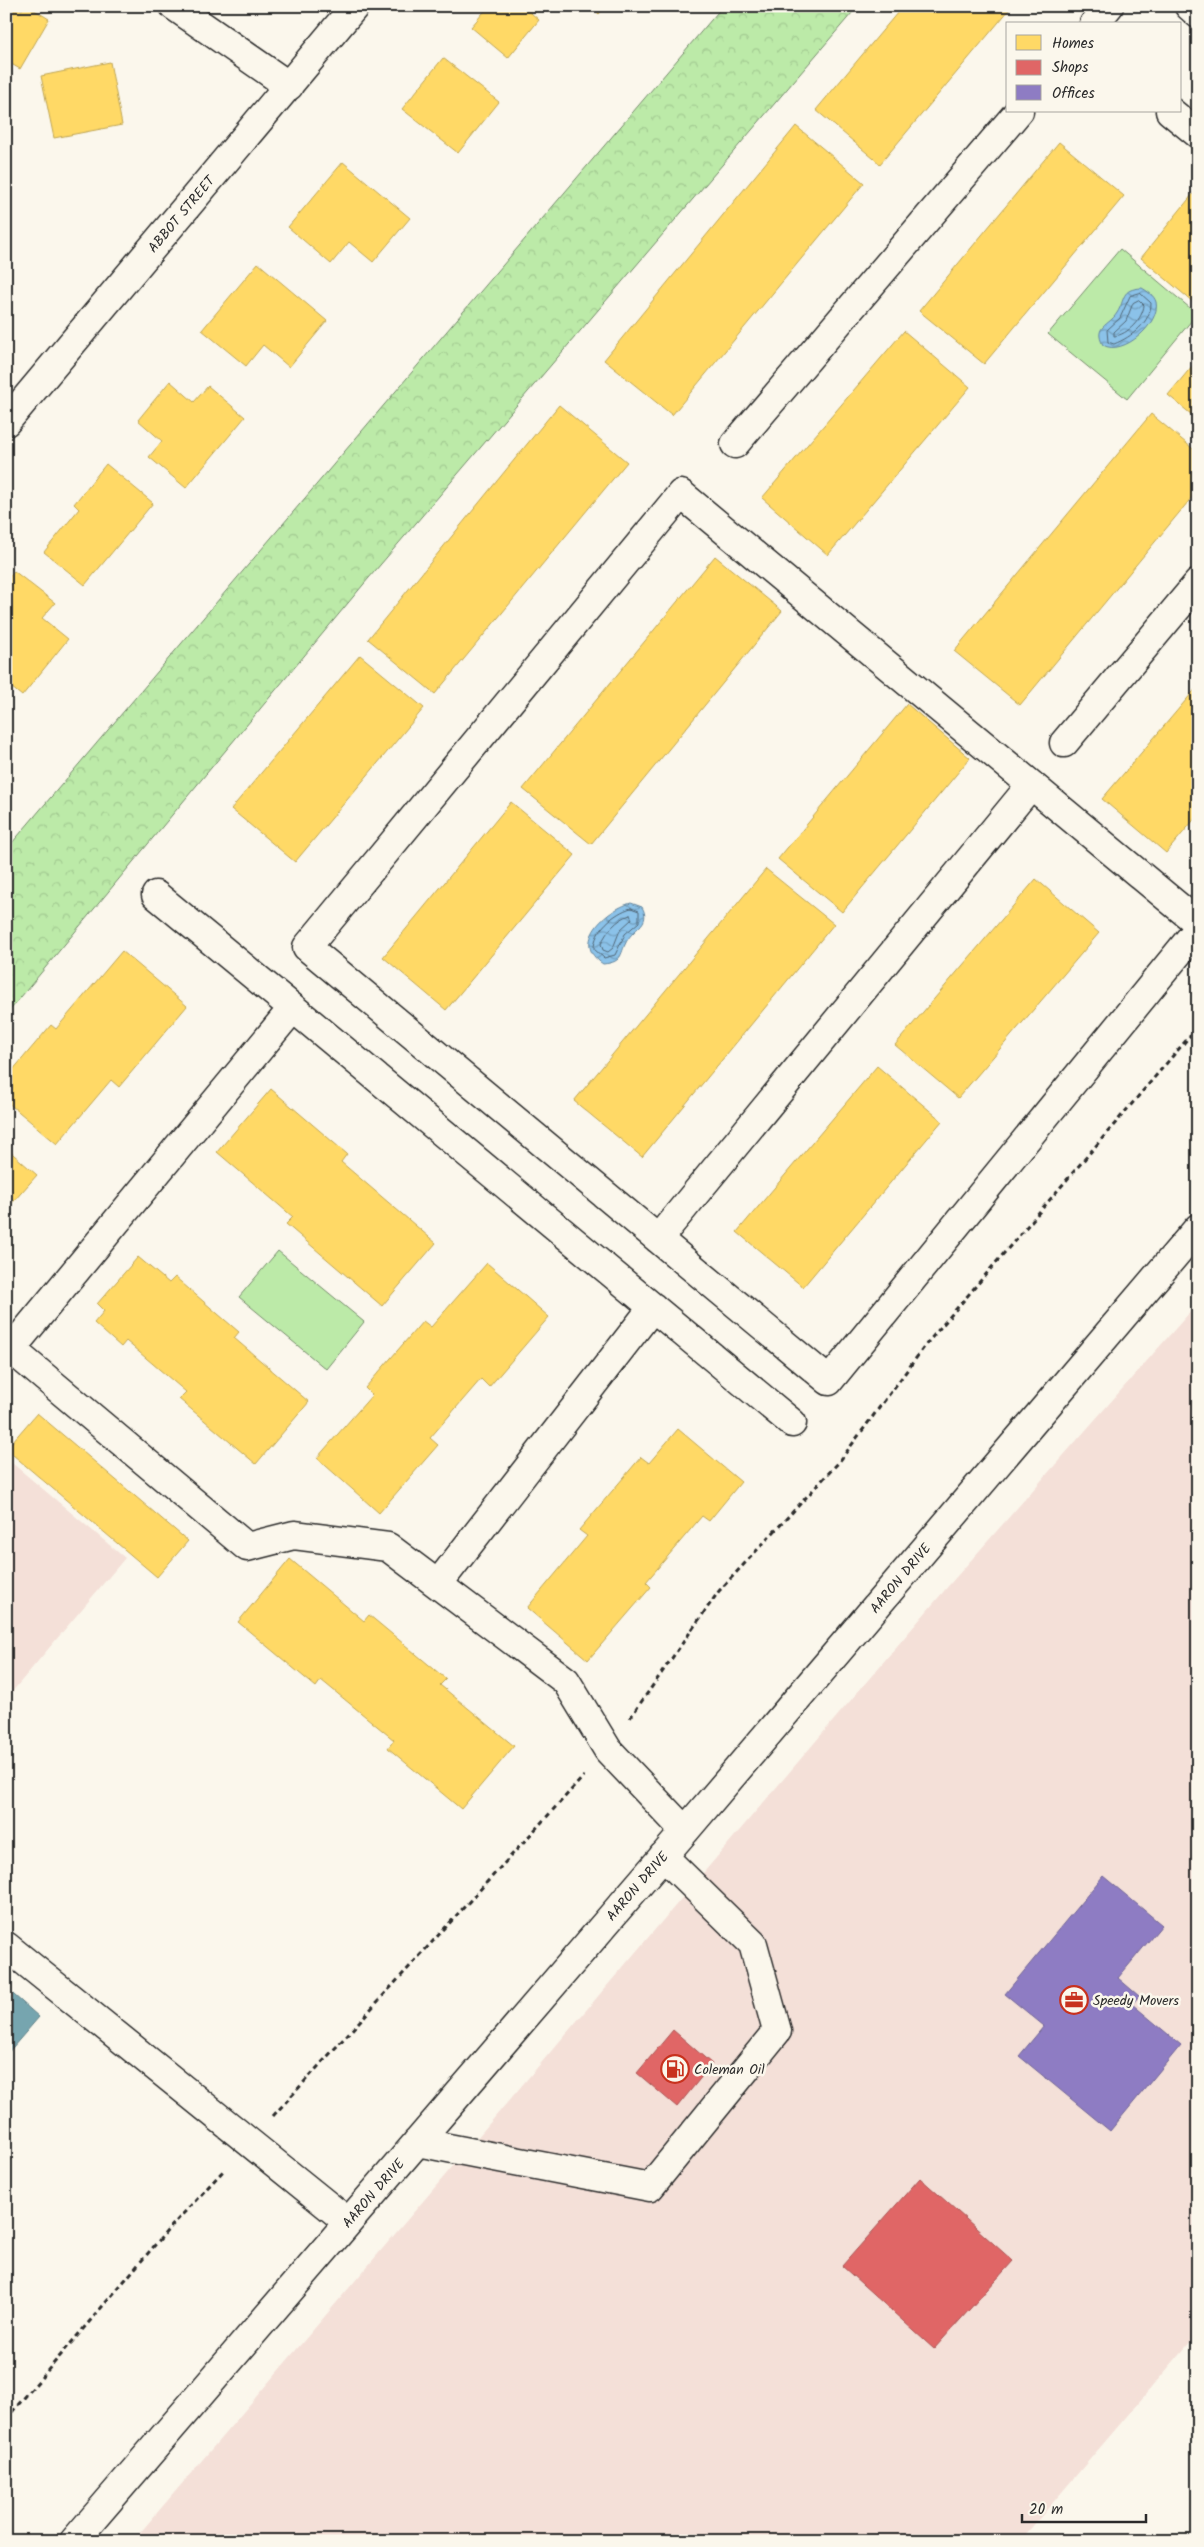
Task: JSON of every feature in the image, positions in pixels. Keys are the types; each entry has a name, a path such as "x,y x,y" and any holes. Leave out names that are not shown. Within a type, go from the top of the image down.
{"street":[{"path":"174,6 289,86"},
{"name":"ABBOT STREET","path":"6,422 355,6"},
{"path":"1096,22 1109,6"},
{"path":"1189,6 1198,14"},
{"path":"735,444 1018,112"},
{"path":"1171,112 1198,134"},
{"path":"1198,923 682,494 307,947 829,1381 1198,929"},
{"path":"1064,743 1198,583"},
{"path":"658,1239 1031,785"},
{"path":"156,895 792,1423"},
{"path":"293,1008 11,1349 247,1547 294,1535 388,1547 566,1681 608,1750 685,1831"},
{"name":"AARON DRIVE","path":"74,2541 664,1856 1198,1228"},
{"path":"438,1584 653,1307"},
{"path":"417,2142 650,2187 777,2031 753,1944 664,1856"},
{"path":"6,1946 348,2222"}],"shaded area":[{"path":"1198,1303 1198,2333 1020,2541 133,2541 950,1584"},
{"path":"6,1458 125,1558 6,1699"}],"green space":[{"path":"723,6 858,6 363,585 6,1015 6,850"},
{"path":"1120,249 1197,314 1127,399 1048,334"},
{"path":"278,1251 364,1322 326,1369 239,1297"}],"water":[{"path":"1142,288 1152,295 1156,302 1153,319 1147,328 1130,342 1120,346 1111,347 1103,345 1100,334 1103,327 1117,313 1130,290"},
{"path":"631,903 642,907 645,917 644,921 628,939 618,959 603,964 594,956 590,947 591,937 595,928 611,913"}],"building: Homes":[{"path":"6,6 16,6 22,10 24,6 28,6 49,19 20,69 6,61"},
{"path":"489,6 523,6 539,20 508,58 471,27"},
{"path":"590,6 605,6 599,14"},
{"path":"903,6 1005,6 1009,10 880,164 816,110"},
{"path":"443,58 499,102 458,153 402,109"},
{"path":"110,62 122,125 54,138 41,76"},
{"path":"796,126 864,183 672,415 604,360"},
{"path":"1059,142 1124,196 984,364 919,311"},
{"path":"343,162 410,218 373,262 349,242 331,264 288,227"},
{"path":"1197,189 1198,297 1193,302 1141,258"},
{"path":"258,263 327,321 289,367 263,345 246,366 202,330"},
{"path":"904,331 970,387 828,555 762,498"},
{"path":"1198,359 1198,420 1168,395"},
{"path":"170,381 194,402 208,386 245,417 186,488 149,457 162,441 138,420"},
{"path":"559,405 627,462 435,694 368,639"},
{"path":"1151,414 1198,453 1198,490 1020,705 954,651"},
{"path":"106,464 153,503 85,585 44,552 79,509 74,504"},
{"path":"715,556 782,611 591,844 523,789"},
{"path":"14,571 55,603 42,618 68,639 22,696 6,683 6,580"},
{"path":"360,655 424,708 295,862 231,809"},
{"path":"1198,686 1198,815 1166,853 1102,799"},
{"path":"907,704 970,758 842,912 778,859"},
{"path":"511,802 575,855 446,1010 383,957"},
{"path":"766,869 834,924 642,1157 574,1101"},
{"path":"1036,879 1099,933 958,1098 895,1045"},
{"path":"122,951 187,1006 119,1087 111,1080 57,1144 6,1101 6,1078 51,1025 56,1029"},
{"path":"877,1066 942,1121 803,1287 737,1232"},
{"path":"271,1089 347,1154 341,1162 436,1243 382,1306 286,1224 293,1217 217,1152"},
{"path":"6,1148 37,1175 6,1210"},
{"path":"138,1257 169,1283 175,1277 239,1332 234,1338 309,1402 256,1464 179,1399 186,1392 126,1341 121,1347 94,1323 104,1311 97,1304"},
{"path":"487,1263 549,1317 489,1387 481,1379 430,1438 438,1445 379,1513 317,1458 372,1395 365,1388 423,1321 431,1327"},
{"path":"37,1413 188,1541 157,1577 6,1449"},
{"path":"678,1429 741,1482 709,1521 702,1516 646,1582 651,1587 588,1660 527,1608 587,1536 579,1530 641,1457 649,1463"},
{"path":"290,1559 364,1621 369,1615 446,1679 440,1685 514,1746 461,1809 388,1748 394,1740 321,1680 316,1687 238,1622"}],"building: Shops":[{"name":"Coleman Oil","path":"673,2030 712,2064 677,2107 637,2073"},
{"path":"920,2178 1013,2261 934,2349 842,2266"}],"building: Offices":[{"name":"Speedy Movers","path":"1103,1876 1162,1925 1118,1978 1139,1996 1132,2004 1181,2045 1110,2131 1019,2056 1044,2026 1005,1994"}],"building: Public":[{"path":"6,1988 39,2017 6,2055"}],"place":[{"name":"Speedy Movers","path":"1074,2000"},
{"name":"Coleman Oil","path":"675,2069"}]}
